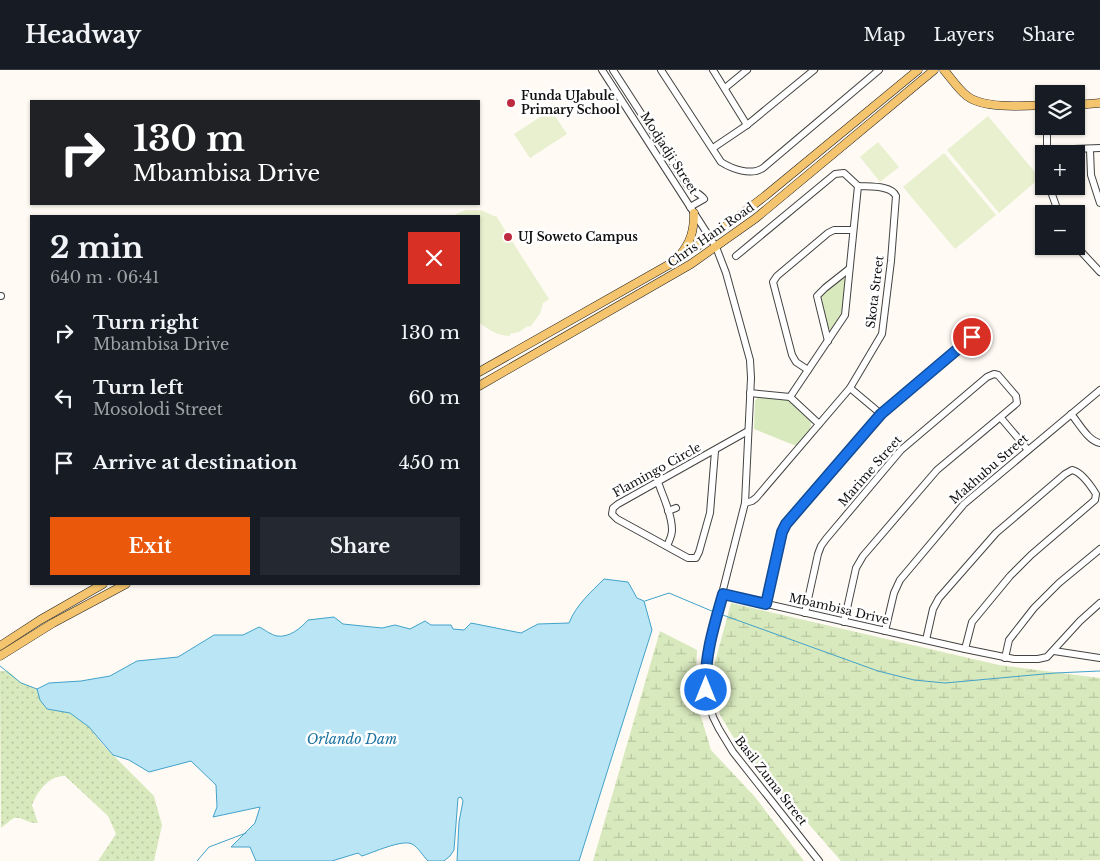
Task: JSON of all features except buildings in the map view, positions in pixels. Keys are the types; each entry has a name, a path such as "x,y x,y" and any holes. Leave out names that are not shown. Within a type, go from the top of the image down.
{"main road":[{"name":"Chris Hani Road","path":"480,371 678,259 710,238 765,196 918,70"},
{"name":"Chris Hani Road","path":"480,385 652,288 716,247 781,198 934,70"},
{"path":"944,70 965,94 976,100 1007,105 1035,105"},
{"path":"1085,104 1100,103"},
{"path":"678,259 690,241 694,228 692,210"},
{"path":"0,646 40,620 102,585"},
{"path":"0,656 53,623 124,585"}],"street":[{"name":"Modjadji Street","path":"602,70 716,247"},
{"path":"613,70 688,186 691,190 702,195 704,199 692,210"},
{"path":"661,70 723,163 751,172 757,171 880,70"},
{"path":"713,70 747,125"},
{"path":"725,88 747,70"},
{"path":"713,148 747,125 814,70"},
{"path":"1085,150 1100,148"},
{"path":"1090,150 1091,175 1100,203"},
{"path":"736,256 835,174 844,173 858,186 845,315 790,397"},
{"name":"Skota Street","path":"745,503 756,498 850,388 884,329 896,196 894,192 888,189 858,186"},
{"path":"808,370 796,362 792,355 772,282 776,276 834,230 853,230"},
{"path":"716,247 726,274 750,360 745,503 723,594"},
{"path":"1084,255 1100,272"},
{"path":"828,341 817,296 849,269"},
{"path":"766,604 782,532 786,524 881,414 972,337 986,328"},
{"name":"Marime Street","path":"805,612 821,546 906,446 992,374 998,376 1017,398 1014,406 1001,418"},
{"path":"850,388 881,414"},
{"name":"Makhubu Street","path":"885,631 894,593 904,574 964,504 1100,390"},
{"path":"750,393 790,397 819,424"},
{"path":"1072,414 1090,438 1100,443"},
{"path":"844,622 856,568 863,556 938,470 1001,418 1028,450"},
{"name":"Flamingo Circle","path":"715,451 710,513 698,556 688,558 617,519 612,514 615,506 748,432"},
{"path":"926,640 936,602 986,542 1069,471 1074,470 1078,472 1094,491 1096,497 1093,503 1023,562 970,625 965,649"},
{"path":"658,482 668,511 672,531 667,546"},
{"path":"668,511 676,508"},
{"path":"1004,658 1009,640 1034,608 1059,583 1100,549"},
{"name":"Mbambisa Drive","path":"723,594 1004,658 1038,659 1047,657 1054,651 1080,621 1100,604"},
{"name":"Basil Zuma Street","path":"723,594 708,649 706,668 706,690 713,717 730,747 819,861"},
{"path":"1054,651 1100,658"}],"green space":[{"path":"551,110 567,134 530,158 514,134"},
{"path":"988,116 1035,172 1035,182 999,213 947,150"},
{"path":"878,142 899,167 880,182 860,157"},
{"path":"944,153 996,215 955,249 903,187"},
{"path":"466,210 481,210 496,216 549,299 543,303 540,314 530,327 528,326 519,332 510,334 510,336 493,332 480,323 480,215 454,215"},
{"path":"843,278 846,280 842,316 832,330 827,328 820,299 821,295"},
{"path":"758,397 787,399 811,422 808,432 796,446 754,429 755,401"},
{"path":"731,603 999,665 1100,678 1100,860 841,861 735,740 720,715 712,673"},
{"path":"660,631 697,650 695,697 711,750 755,797 804,861 593,861"},
{"path":"0,671 8,671 21,683 37,689 40,700 47,709 70,713 89,727 103,745 154,796 162,825 154,861 98,861 116,834 108,816 65,776 59,776 49,781 37,795 32,805 38,823 14,818 1,828"}],"water":[{"name":"Orlando Dam","path":"604,579 628,582 637,598 644,601 652,630 579,861 457,861 459,822 463,801 461,797 458,798 454,850 444,861 428,861 412,844 401,843 362,856 358,853 332,861 256,861 250,847 231,847 255,823 260,807 213,817 217,807 216,785 191,761 149,772 129,760 113,755 89,727 70,713 47,709 40,700 37,689 49,683 81,681 110,676 137,661 178,657 214,635 243,635 259,627 275,635 290,634 308,620 334,617 343,624 382,628 395,625 410,629 425,621 431,625 451,625 453,629 464,630 471,623 521,633 538,624 569,623 580,605"}],"waterway":[{"path":"645,601 669,593 714,612"},
{"path":"720,614 878,671 914,680 945,683 1100,671"},
{"path":"0,666 21,683 37,689"},
{"path":"197,861 209,847 246,833"}],"place":[{"name":"Funda UJabule Primary School","path":"511,103"},
{"name":"UJ Soweto Campus","path":"508,237"}],"route":[{"path":"706,690 708,649 723,594 766,604 782,532 786,524 881,414 972,337"}]}
